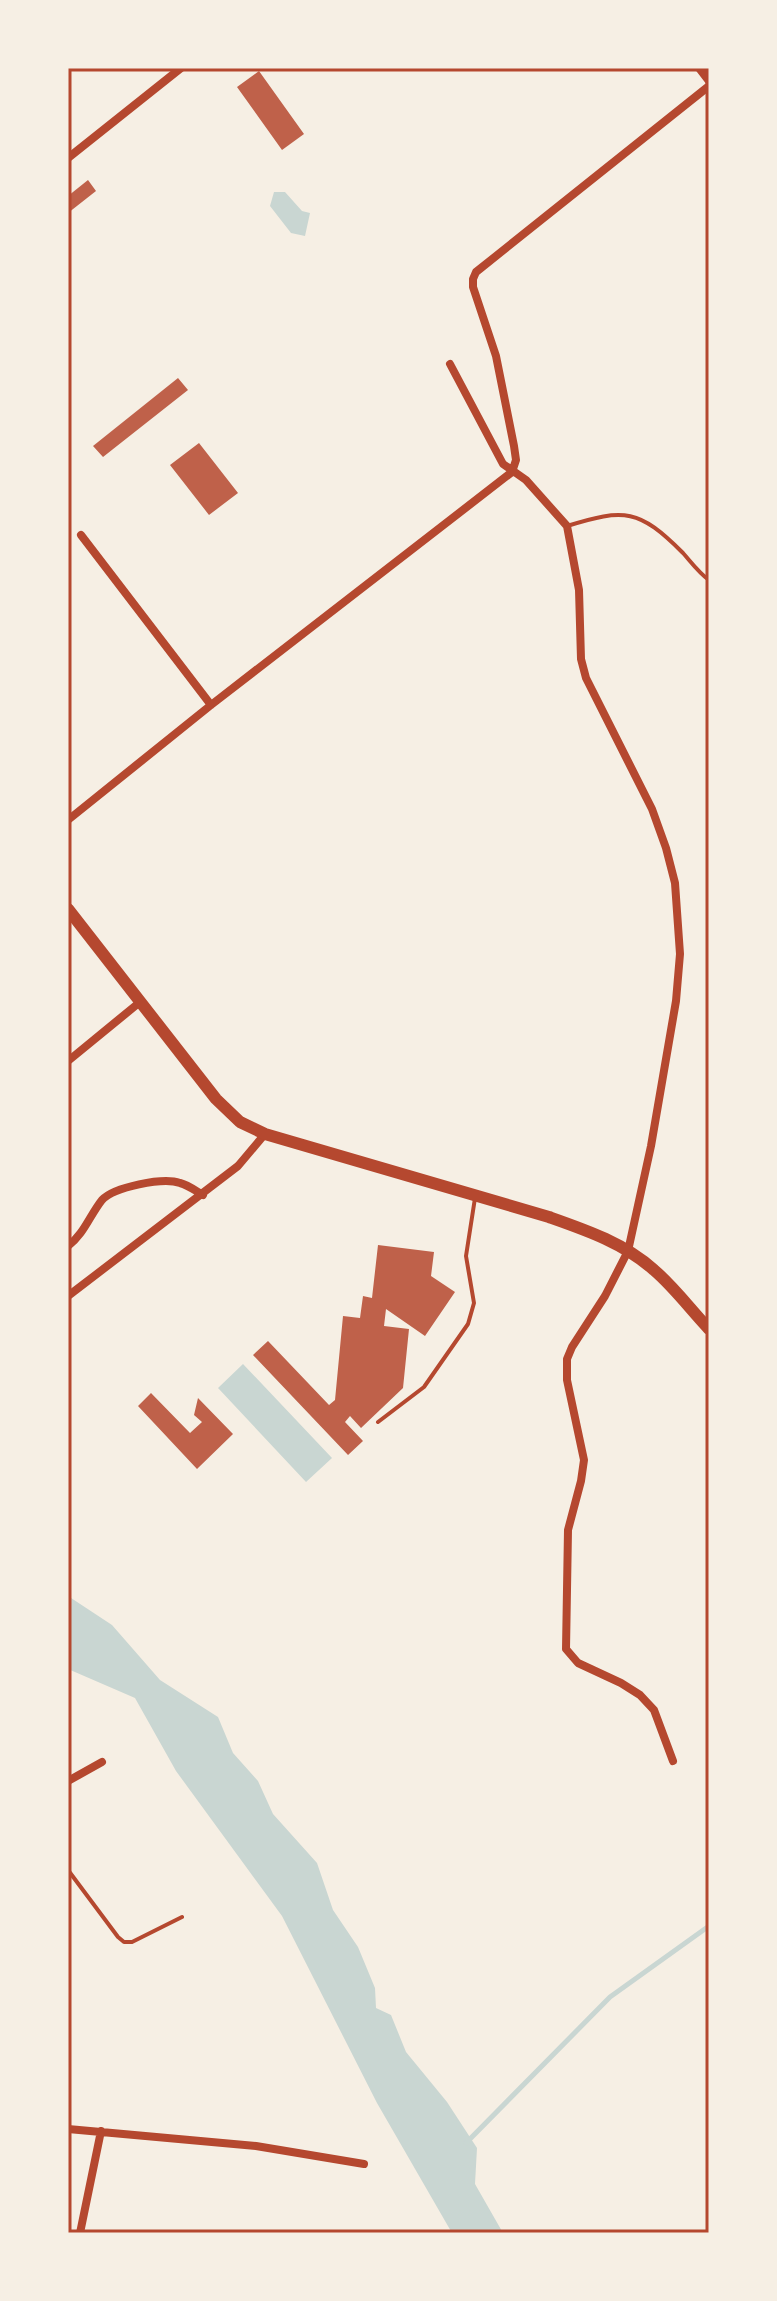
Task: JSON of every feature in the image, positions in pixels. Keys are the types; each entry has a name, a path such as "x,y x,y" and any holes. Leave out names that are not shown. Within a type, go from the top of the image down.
{"main road":[{"path":"68,909 216,1099 240,1122 265,1134 577,1227 628,1251 654,1270 709,1329"}],"street":[{"path":"68,158 181,68"},
{"path":"68,820 512,472 516,460 514,446 496,356 473,287 476,272 709,83 699,68"},
{"path":"450,364 503,464 526,480 567,526 579,590 581,659 586,678 652,809 675,883 680,954 676,1001 651,1146 628,1251 567,1359 567,1380 584,1460 568,1530 566,1649 578,1663 640,1695 654,1710 673,1761"},
{"path":"81,535 211,705"},
{"path":"68,1061 140,1002"},
{"path":"68,1296 203,1195 238,1166 265,1134"},
{"path":"68,1246 104,1198 115,1192 166,1180 182,1183 203,1195"},
{"path":"68,1781 102,1762"},
{"path":"68,2129 256,2146 364,2164"},
{"path":"80,2233 101,2131"}],"lane":[{"path":"567,526 600,516 623,514 638,517 660,531 709,580"},
{"path":"378,1422 424,1387 468,1324 474,1303 466,1256 475,1196"},
{"path":"68,1870 124,1942 132,1942 182,1917"}],"shaded area":[{"path":"274,192 285,192 302,211 310,213 305,236 291,233 270,206"},
{"path":"243,1364 332,1458 306,1482 218,1388"},
{"path":"68,1596 112,1625 160,1680 218,1717 233,1753 258,1781 273,1814 317,1863 333,1910 358,1947 375,1988 376,2008 391,2015 406,2052 447,2102 477,2148 475,2184 503,2233 452,2233 377,2103 282,1916 176,1771 135,1698 68,1669"}],"building":[{"path":"259,71 304,134 282,150 237,87"},
{"path":"88,180 96,191 68,213 68,196"},
{"path":"178,378 188,390 103,457 93,446"},
{"path":"199,443 238,493 209,515 170,465"},
{"path":"378,1245 434,1252 431,1276 455,1292 425,1336 386,1309 384,1326 409,1329 403,1388 361,1428 350,1416 345,1422 363,1441 348,1455 253,1355 268,1341 329,1405 335,1400 343,1316 360,1318 363,1296 372,1298"},
{"path":"151,1393 190,1433 202,1422 194,1415 198,1398 233,1434 197,1469 138,1406"}],"waterway":[{"path":"466,2143 610,1997 709,1926"}]}
